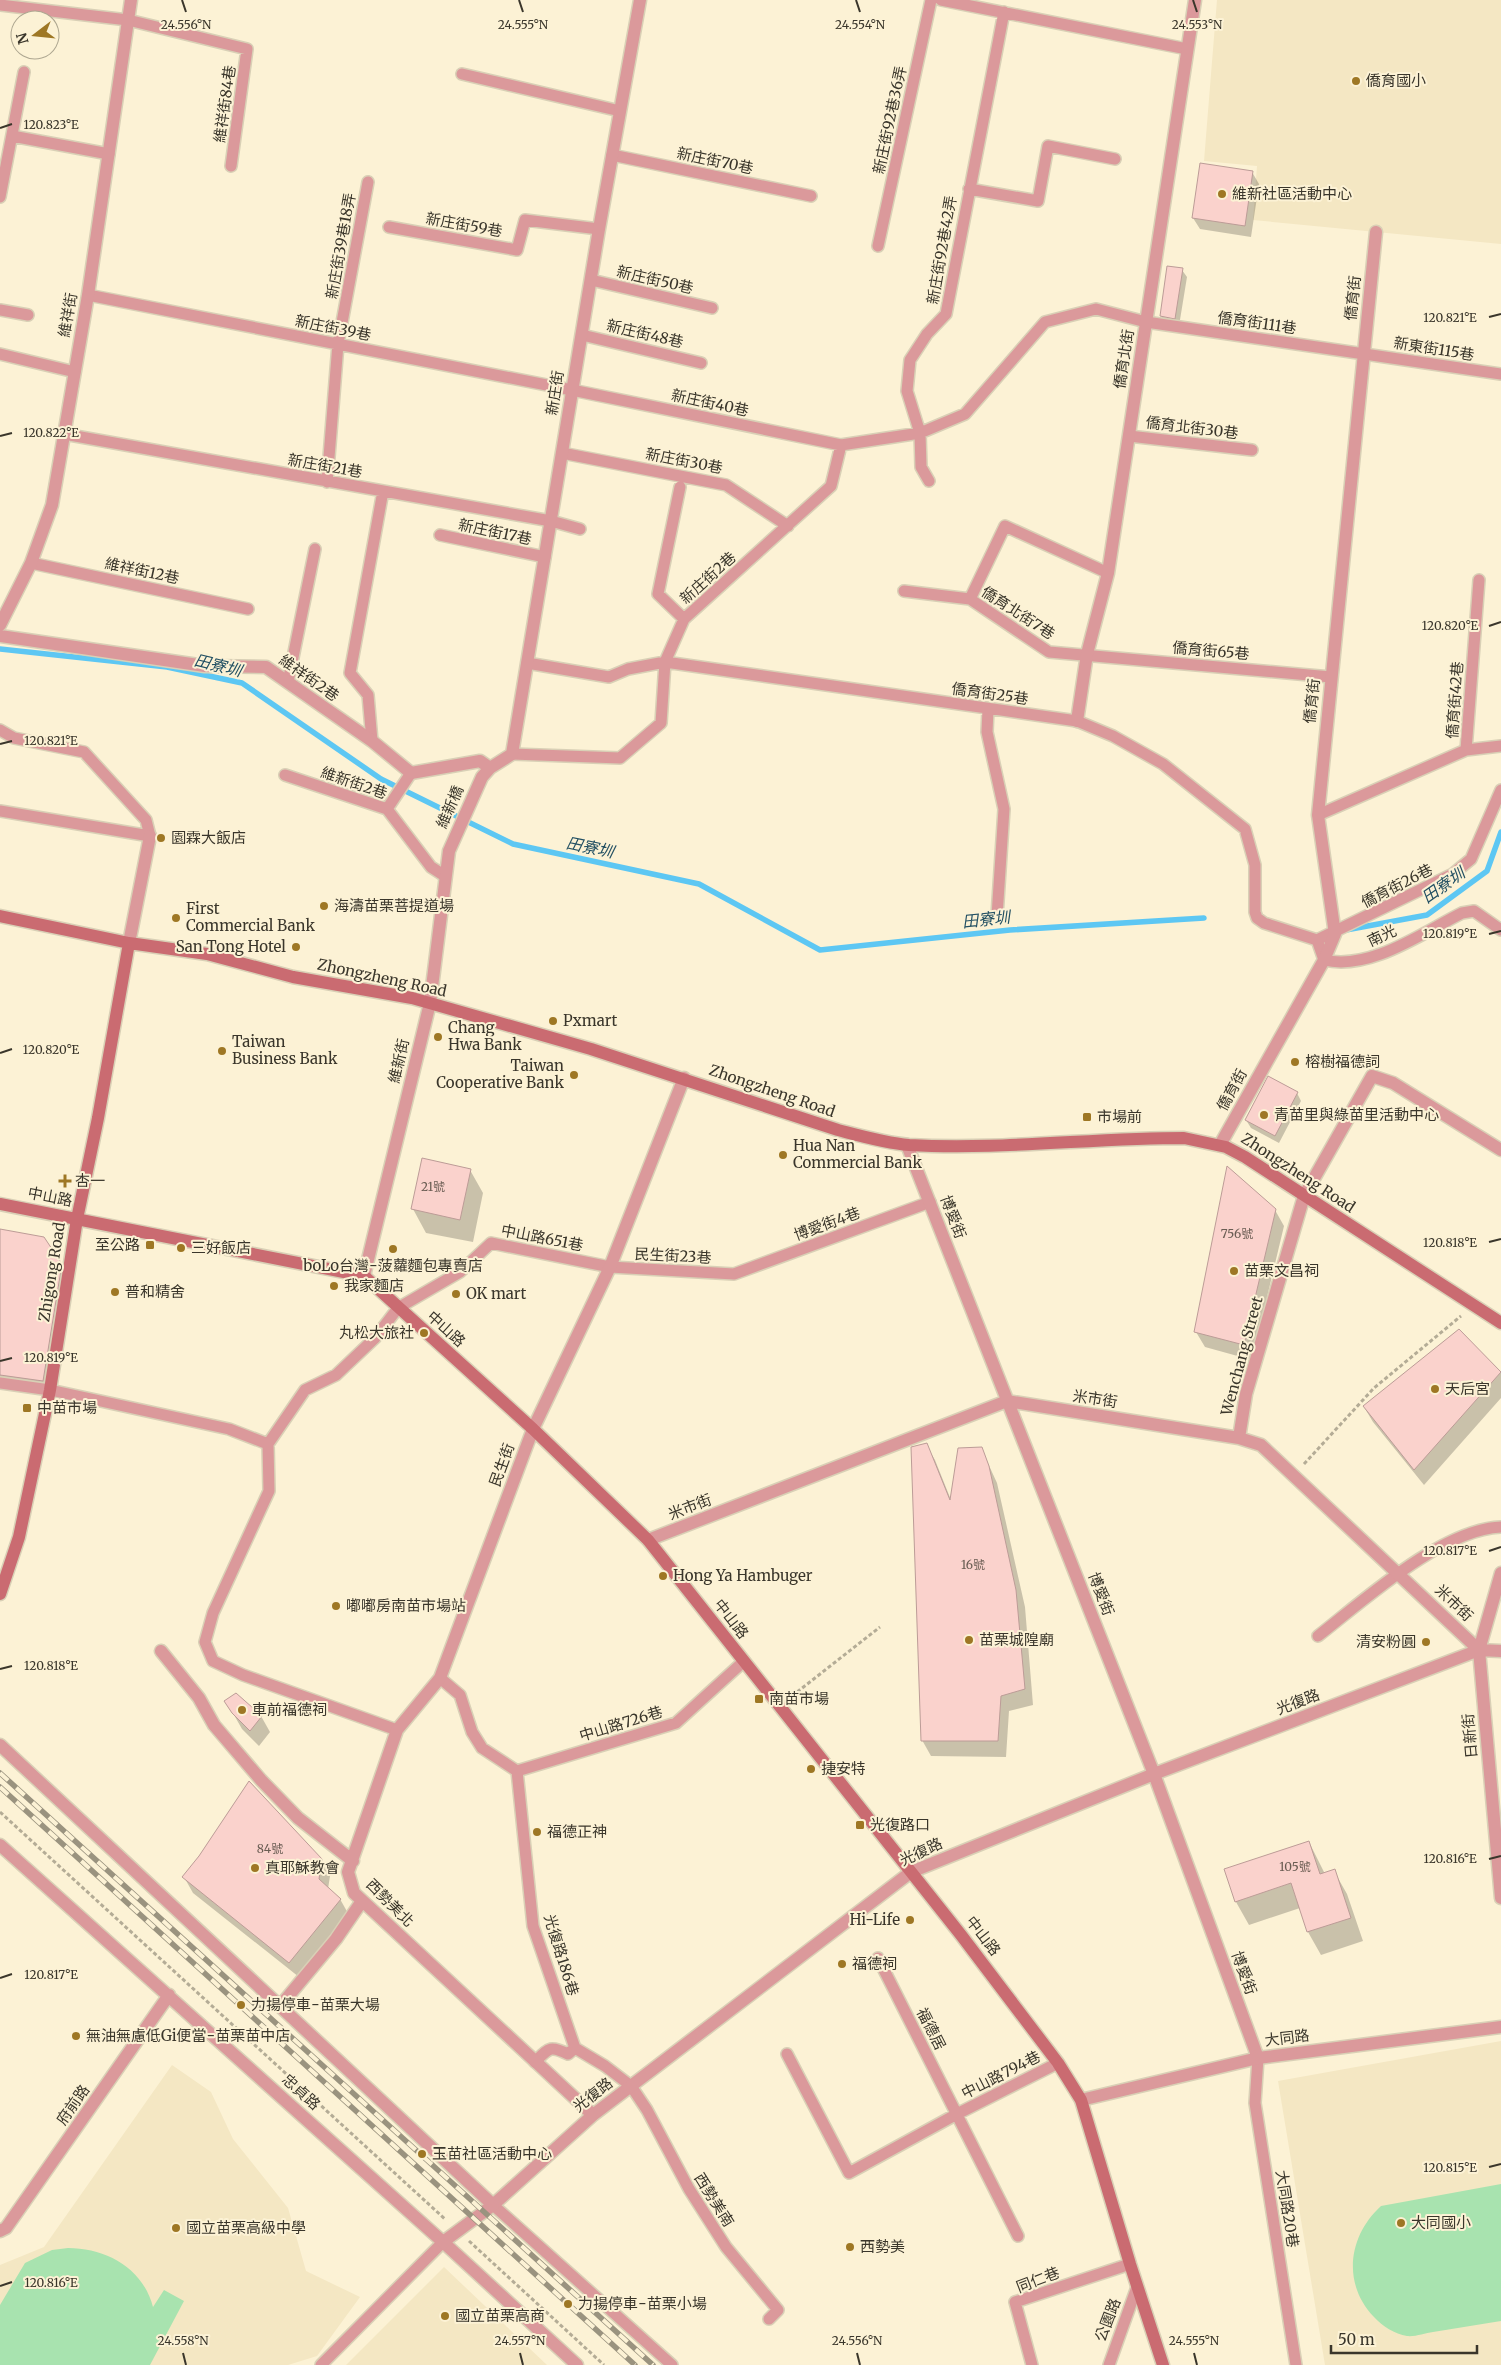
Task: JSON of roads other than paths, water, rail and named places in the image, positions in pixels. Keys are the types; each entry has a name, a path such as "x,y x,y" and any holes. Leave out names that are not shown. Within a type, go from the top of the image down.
{"street":[{"name":"維祥街","path":"0,625 31,563 52,505 88,295 131,0"},
{"name":"新庄街","path":"512,754 599,229 640,0"},
{"name":"僑育北街","path":"1077,721 1087,654 1108,573 1195,0"},
{"name":"僑育街","path":"1220,1145 1324,960 1335,934 1318,816 1376,232"},
{"name":"維祥街2巷","path":"0,636 205,666 266,667 372,741 411,773"},
{"path":"411,773 480,761 486,772 512,754"},
{"name":"維新橋","path":"449,851 486,772"},
{"name":"Zhigong Road","path":"0,1594 19,1537 50,1390 76,1218 98,1118 150,836"},
{"name":"維新街","path":"364,1276 430,1003 449,851"},
{"name":"Zhongzheng Road","path":"0,916 129,943 207,954 293,977 412,998 591,1049 838,1130 908,1145 1184,1138 1220,1145 1245,1157 1501,1323"},
{"name":"Wenchang Street","path":"1239,1438 1246,1394 1304,1196 1372,1076 1393,1083 1501,1150"},
{"name":"民生街","path":"353,1861 397,1730 440,1678 532,1429 610,1267 684,1078"},
{"name":"博愛街","path":"908,1145 1154,1774 1258,2058"},
{"name":"中山路","path":"0,1204 364,1276 532,1429 648,1540 911,1872 1058,2063 1081,2100 1130,2264 1163,2365"},
{"name":"米市街","path":"648,1540 1007,1401 1239,1438 1261,1446 1479,1650"},
{"name":"日新街","path":"1501,1573 1479,1650 1501,1898"},
{"name":"光復路","path":"443,2242 493,2205 593,2115 911,1872 1154,1774 1479,1650 1501,1651"},
{"path":"161,1651 199,1698 214,1725 262,1780 298,1818 353,1861"},
{"path":"0,1745 281,2005 493,2205"},
{"name":"忠貞路","path":"0,1846 73,1913 169,1995 577,2365"},
{"name":"西勢美北","path":"353,1861 348,1872 354,1893 362,1902 593,2115"},
{"path":"281,2005 336,1939 362,1902"},
{"name":"府前路","path":"0,2231 6,2228 169,1995"},
{"name":"大同路","path":"1081,2100 1258,2058 1501,2027"}],"lane":[{"name":"新庄街92巷36弄","path":"878,246 930,0"},
{"path":"941,0 1187,48"},
{"path":"0,5 128,20"},
{"name":"新庄街92巷42弄","path":"929,481 921,467 920,433 907,391 910,360 927,334 946,314 1004,12"},
{"name":"維祥街84巷","path":"128,20 247,49 231,166"},
{"path":"0,197 24,72"},
{"path":"462,74 620,111"},
{"path":"12,136 109,154"},
{"path":"969,189 1038,201 1048,146 1115,159"},
{"name":"新庄街70巷","path":"612,155 811,196"},
{"name":"新庄街39巷18弄","path":"327,482 338,344 368,182"},
{"name":"新庄街59巷","path":"389,227 518,250 525,220 599,229"},
{"name":"新庄街50巷","path":"591,280 712,308"},
{"name":"新庄街39巷","path":"88,295 572,390"},
{"name":"僑育街111巷","path":"841,445 920,433 965,414 1045,322 1096,309 1146,322 1363,353"},
{"path":"0,310 28,315"},
{"name":"新庄街48巷","path":"582,335 701,363"},
{"name":"新東街115巷","path":"1363,353 1501,374"},
{"path":"0,354 75,372"},
{"name":"新庄街40巷","path":"572,390 841,445"},
{"name":"新庄街21巷","path":"64,434 551,521 580,529"},
{"name":"僑育北街30巷","path":"1128,436 1252,450"},
{"name":"新庄街2巷","path":"512,754 620,758 661,723 665,662 684,619 831,486 841,445"},
{"name":"新庄街30巷","path":"562,453 726,485 788,526"},
{"path":"680,487 658,594 684,619"},
{"path":"372,741 368,695 350,673 383,491"},
{"path":"970,599 1005,526 1108,573"},
{"name":"新庄街17巷","path":"440,535 545,557"},
{"path":"288,682 315,549"},
{"name":"維祥街12巷","path":"31,563 248,609"},
{"name":"僑育街42巷","path":"1318,816 1466,750 1479,580"},
{"name":"僑育北街7巷","path":"904,591 970,599 1049,652 1087,654"},
{"name":"僑育街65巷","path":"1087,654 1331,677"},
{"name":"僑育街25巷","path":"527,663 609,677 628,669 665,662 1077,721 1113,736 1163,764 1245,829 1256,865 1255,912 1257,918 1264,923 1317,940"},
{"path":"988,709 987,732 1004,809 997,916"},
{"path":"0,730 14,738 84,752 146,820 150,836 0,811"},
{"path":"1466,750 1501,746"},
{"path":"387,809 411,773"},
{"name":"維新街2巷","path":"285,775 387,809 431,867 445,876"},
{"name":"僑育街26巷","path":"1317,940 1335,934 1453,874 1472,859 1501,790"},
{"name":"南光","path":"1324,960 1336,962 1366,960 1462,913 1474,911 1501,930"},
{"path":"1317,940 1324,960"},
{"name":"博愛街4巷","path":"734,1274 930,1202"},
{"name":"中山路651巷","path":"398,1308 460,1272 491,1243 610,1267"},
{"name":"民生街23巷","path":"610,1267 734,1274"},
{"path":"397,1730 243,1675 213,1661 205,1642 213,1613 269,1491 268,1444 305,1390 336,1375 375,1338 398,1308"},
{"path":"0,1383 50,1390 229,1429 268,1444"},
{"path":"1318,1636 1398,1573 1454,1540 1490,1528 1501,1527"},
{"name":"中山路726巷","path":"517,1771 676,1723 743,1662"},
{"path":"440,1678 460,1694 472,1732 482,1748 517,1771"},
{"name":"光復路186巷","path":"517,1771 533,1926 575,2048"},
{"name":"福德居","path":"878,1958 1018,2236"},
{"path":"535,2062 548,2049 556,2048 568,2054 575,2048 605,2066 631,2086"},
{"path":"787,2054 849,2173 957,2114"},
{"name":"大同路20巷","path":"1258,2058 1255,2103 1296,2365"},
{"name":"中山路794巷","path":"957,2114 1058,2063"},
{"name":"西勢美南","path":"631,2086 647,2110 689,2189 726,2247 778,2310 769,2319"},
{"path":"493,2205 672,2365"},
{"path":"321,2365 443,2242"},
{"name":"同仁巷","path":"1032,2365 1015,2302 1130,2264"},
{"name":"公園路","path":"1109,2365 1138,2286"}],"waterway":[{"name":"田寮圳","path":"0,649 167,667 242,683 381,779 513,844 699,884 820,950 1010,930 1204,918"},
{"name":"田寮圳","path":"1346,930 1427,915 1487,871 1501,832"}],"railway":[{"path":"0,1773 653,2365"},
{"path":"0,1787 635,2365"}],"place":[{"name":"僑育國小","path":"1356,81"},
{"name":"維新社區活動中心","path":"1222,194"},
{"name":"園霖大飯店","path":"161,838"},
{"name":"海濤苗栗菩提道場","path":"324,906"},
{"name":"First Commercial Bank","path":"176,918"},
{"name":"San Tong Hotel","path":"296,947"},
{"name":"Pxmart","path":"553,1021"},
{"name":"Chang Hwa Bank","path":"438,1037"},
{"name":"Taiwan Business Bank","path":"222,1051"},
{"name":"榕樹福德詞","path":"1295,1062"},
{"name":"Taiwan Cooperative Bank","path":"574,1075"},
{"name":"青苗里與綠苗里活動中心","path":"1264,1115"},
{"name":"市場前","path":"1087,1117"},
{"name":"Hua Nan Commercial Bank","path":"783,1155"},
{"name":"杏一","path":"65,1181"},
{"name":"至公路","path":"150,1245"},
{"name":"三好飯店","path":"181,1248"},
{"name":"boLo台灣-菠蘿麵包專賣店","path":"393,1249"},
{"name":"苗栗文昌祠","path":"1234,1271"},
{"name":"我家麵店","path":"334,1286"},
{"name":"普和精舍","path":"115,1292"},
{"name":"OK mart","path":"456,1294"},
{"name":"丸松大旅社","path":"424,1333"},
{"name":"天后宮","path":"1435,1389"},
{"name":"中苗市場","path":"27,1408"},
{"name":"Hong Ya Hambuger","path":"663,1576"},
{"name":"嘟嘟房南苗市場站","path":"336,1606"},
{"name":"苗栗城隍廟","path":"969,1640"},
{"name":"清安粉圓","path":"1426,1642"},
{"name":"南苗市場","path":"759,1699"},
{"name":"車前福德祠","path":"242,1710"},
{"name":"捷安特","path":"811,1769"},
{"name":"光復路口","path":"860,1825"},
{"name":"福德正神","path":"537,1832"},
{"name":"真耶穌教會","path":"255,1868"},
{"name":"Hi-Life","path":"910,1920"},
{"name":"福德祠","path":"842,1964"},
{"name":"力揚停車-苗栗大場","path":"241,2005"},
{"name":"無油無慮低Gi便當-苗栗苗中店","path":"76,2036"},
{"name":"玉苗社區活動中心","path":"422,2154"},
{"name":"大同國小","path":"1401,2223"},
{"name":"國立苗栗高級中學","path":"176,2228"},
{"name":"西勢美","path":"850,2247"},
{"name":"力揚停車-苗栗小場","path":"568,2304"},
{"name":"國立苗栗高商","path":"445,2316"}]}
